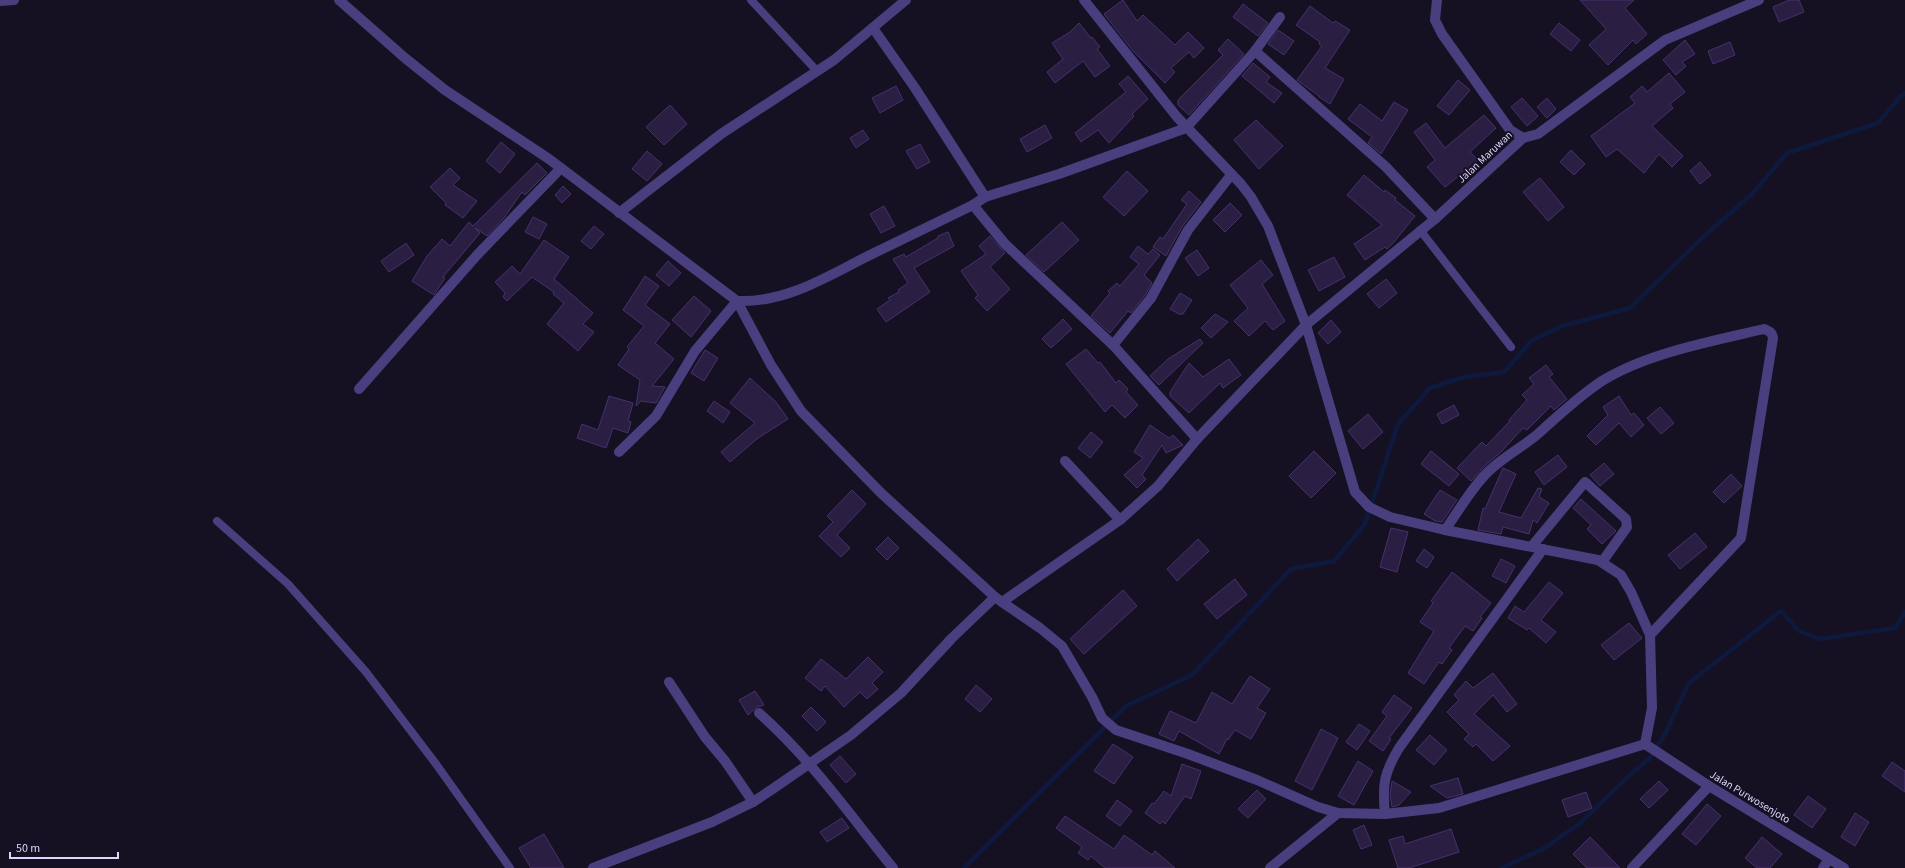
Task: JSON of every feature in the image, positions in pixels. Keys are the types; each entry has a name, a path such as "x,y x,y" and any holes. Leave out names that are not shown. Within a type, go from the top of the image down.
{"street":[{"path":"0,0 14,0"},
{"path":"339,0 405,58 445,90 561,168 737,301 771,365 801,411 881,493 998,599 1040,628 1062,646 1092,696 1102,718 1116,730 1188,754 1257,780 1318,807 1338,812 1385,814 1439,808 1647,746 1652,708 1650,635 1631,592 1621,575 1602,562 1532,546 1445,530 1390,517 1369,507 1355,492 1306,325 1268,226 1251,197 1186,128 1084,0"},
{"path":"619,213 721,134 834,60 906,0"},
{"path":"1437,0 1435,15 1436,25 1510,130 1523,138"},
{"name":"Jalan Maruwan","path":"593,868 712,822 753,802 851,735 901,693 952,638 998,599 1120,520 1158,486 1197,439 1306,325 1435,219 1523,138 1538,134 1665,40 1736,4 1760,0"},
{"path":"737,301 755,301 783,296 822,279 973,205 985,197 1059,174 1186,128 1255,51 1280,17"},
{"path":"873,28 915,88 985,197"},
{"path":"1255,51 1386,167 1435,219"},
{"path":"359,389 478,254 561,168"},
{"path":"1114,345 1152,298 1188,230 1231,175"},
{"path":"973,205 1005,244 1114,345 1197,439"},
{"path":"619,452 656,416 695,352 737,301"},
{"path":"1445,530 1484,476 1499,462 1538,434 1572,402 1603,380 1644,361 1713,341 1764,329 1769,331 1774,338 1741,538 1650,635"},
{"path":"1065,461 1120,520"},
{"path":"1532,546 1585,482 1626,519 1627,523 1627,527 1602,562"},
{"path":"1385,814 1383,798 1385,776 1399,748 1543,549"},
{"path":"669,682 705,737 725,761 753,802"},
{"path":"758,713 781,733 809,763 893,868"},
{"name":"Jalan Purwosenjoto","path":"1647,746 1709,786 1844,868"},
{"path":"1637,866 1709,786"},
{"path":"1270,868 1338,812"},
{"path":"1823,868 1828,859"}],"lane":[{"path":"751,0 817,71"},
{"path":"1420,230 1511,347"},
{"path":"217,521 288,584 366,672 436,764 510,868"}],"building":[{"path":"1123,0 1137,21 1143,15 1175,45 1188,32 1204,48 1194,58 1189,52 1171,68 1175,72 1165,83 1133,51 1104,14"},
{"path":"1580,0 1634,0 1625,8 1647,34 1636,44 1633,40 1608,65 1589,45 1606,29"},
{"path":"1789,0 1799,0 1804,12 1779,22 1773,7"},
{"path":"1243,4 1268,23 1258,36 1233,17"},
{"path":"1310,6 1333,23 1335,21 1350,30 1325,68 1344,79 1330,104 1297,80 1322,46 1319,44 1320,42 1296,25"},
{"path":"1079,23 1100,47 1097,49 1110,66 1095,77 1083,61 1055,83 1047,72 1063,59 1052,43 1070,32"},
{"path":"1559,23 1580,40 1571,51 1550,34"},
{"path":"1278,30 1294,41 1284,55 1268,44"},
{"path":"1228,39 1244,54 1189,115 1178,105 1178,100 1223,55 1218,50"},
{"path":"1685,40 1695,54 1682,62 1686,66 1676,75 1663,60"},
{"path":"1730,42 1735,55 1713,64 1708,51"},
{"path":"1253,63 1270,77 1266,82 1282,93 1274,103 1242,76"},
{"path":"1669,73 1685,92 1670,104 1673,108 1652,126 1683,156 1672,167 1659,154 1644,173 1617,149 1606,157 1591,136 1635,103 1630,97 1642,86 1647,92"},
{"path":"1128,76 1148,99 1132,114 1134,116 1109,143 1098,130 1081,142 1075,133 1126,92 1119,84"},
{"path":"1458,80 1470,90 1449,115 1437,106"},
{"path":"896,86 903,100 880,113 872,98"},
{"path":"1522,98 1538,116 1527,126 1511,107"},
{"path":"1547,98 1556,109 1547,118 1537,107"},
{"path":"1394,102 1408,110 1381,154 1368,143 1372,137 1348,119 1360,104 1382,121"},
{"path":"670,105 687,124 664,145 646,127"},
{"path":"1484,115 1496,128 1470,152 1478,160 1445,187 1427,167 1435,160 1414,132 1426,123 1445,148"},
{"path":"1256,120 1283,146 1259,169 1234,140"},
{"path":"1045,125 1052,138 1027,152 1020,139"},
{"path":"863,130 869,139 856,148 850,138"},
{"path":"501,142 515,154 500,173 486,161"},
{"path":"920,144 930,162 917,169 906,151"},
{"path":"1571,150 1585,164 1574,175 1560,162"},
{"path":"647,151 662,164 647,181 632,169"},
{"path":"1700,162 1711,175 1700,184 1690,171"},
{"path":"537,163 547,173 525,195 522,192 504,218 487,236 475,228 480,233 443,277 445,278 434,295 412,281 427,256 442,239 450,246 469,222 473,226"},
{"path":"450,168 460,178 453,185 477,201 463,218 445,205 446,203 430,187"},
{"path":"1127,171 1148,191 1124,216 1103,197"},
{"path":"1364,175 1384,192 1385,190 1396,198 1395,200 1415,216 1387,249 1385,247 1365,260 1354,244 1382,225 1347,195"},
{"path":"1540,178 1564,207 1548,221 1523,192"},
{"path":"563,186 571,194 562,203 555,195"},
{"path":"1189,191 1201,202 1182,227 1166,256 1153,247 1160,237 1163,239 1187,204 1181,200"},
{"path":"1230,203 1242,215 1225,232 1213,220"},
{"path":"884,206 895,226 881,233 870,214"},
{"path":"533,217 547,224 539,239 525,232"},
{"path":"1062,222 1079,240 1044,272 1026,255"},
{"path":"594,226 604,234 591,249 581,241"},
{"path":"948,232 954,246 914,268 930,292 886,322 877,309 890,300 888,298 899,292 898,290 908,283 893,259 904,254 906,257 938,238 938,236"},
{"path":"990,236 1005,253 990,267 1010,289 987,311 975,298 978,295 961,271 986,254 979,246"},
{"path":"544,240 569,257 554,279 593,313 583,324 594,332 578,351 547,324 564,303 553,294 554,292 532,277 507,301 503,297 505,293 495,282 512,266 520,274"},
{"path":"406,243 414,255 389,272 381,261"},
{"path":"1138,246 1148,254 1153,249 1160,255 1144,275 1152,283 1146,294 1131,313 1128,311 1110,333 1091,316 1110,293 1108,291 1117,283 1120,286 1139,264 1130,257"},
{"path":"1197,250 1209,268 1198,276 1185,258"},
{"path":"1334,257 1345,277 1319,291 1308,270"},
{"path":"1261,260 1273,275 1262,284 1285,321 1273,330 1265,321 1249,336 1234,321 1248,308 1230,285"},
{"path":"668,261 681,273 669,286 656,275"},
{"path":"645,276 659,286 645,305 670,324 655,343 674,359 652,386 665,387 656,403 641,401 636,406 640,380 618,365 629,349 627,347 644,326 623,310"},
{"path":"1386,279 1397,293 1379,308 1367,294"},
{"path":"1180,293 1192,300 1183,314 1179,314 1170,309"},
{"path":"694,296 711,311 691,337 672,320"},
{"path":"1215,314 1228,322 1211,338 1201,328"},
{"path":"1063,319 1072,329 1051,348 1042,339"},
{"path":"1331,320 1341,332 1328,344 1318,333"},
{"path":"1200,339 1203,343 1159,385 1150,376 1168,359"},
{"path":"1086,349 1098,363 1100,362 1116,383 1119,380 1128,389 1126,392 1138,405 1125,418 1112,405 1105,412 1066,364"},
{"path":"705,350 718,358 704,381 691,373"},
{"path":"1229,359 1241,375 1223,388 1220,383 1189,413 1170,396 1170,392 1189,363 1203,377"},
{"path":"1546,365 1553,374 1549,377 1567,399 1554,410 1551,406 1527,430 1523,428 1471,481 1457,468 1482,442 1486,446 1510,421 1509,420 1527,400 1522,395 1534,384 1529,378"},
{"path":"750,378 776,402 788,419 758,438 730,462 721,452 755,423 730,403"},
{"path":"609,396 633,403 628,421 631,422 628,433 613,428 606,448 577,438 582,424 598,430"},
{"path":"1619,396 1631,415 1634,413 1644,425 1631,437 1619,423 1596,445 1587,436 1608,415 1603,407"},
{"path":"714,401 730,412 723,423 707,411"},
{"path":"1454,405 1459,415 1442,424 1437,414"},
{"path":"1660,407 1674,423 1661,434 1647,418"},
{"path":"1368,414 1383,432 1363,449 1348,431"},
{"path":"1150,425 1169,438 1173,435 1183,445 1166,453 1162,445 1142,475 1146,479 1137,488 1124,475 1143,458 1134,452"},
{"path":"1091,432 1103,442 1090,458 1078,448"},
{"path":"1314,451 1336,473 1311,498 1289,476"},
{"path":"1431,451 1459,474 1449,486 1421,464"},
{"path":"1558,455 1567,467 1544,485 1535,472"},
{"path":"1604,463 1614,474 1600,486 1590,475"},
{"path":"1503,468 1516,474 1499,512 1521,518 1538,488 1542,489 1539,497 1549,503 1537,523 1533,520 1529,534 1503,527 1501,534 1478,530 1483,508 1485,509"},
{"path":"1731,474 1742,486 1724,503 1713,492"},
{"path":"852,490 866,504 837,535 850,548 841,557 819,536 833,522 827,516"},
{"path":"1440,490 1457,500 1442,522 1435,521 1424,514"},
{"path":"1581,499 1616,531 1602,544 1587,529 1591,525 1573,508"},
{"path":"1391,528 1408,532 1397,572 1380,567"},
{"path":"1695,533 1707,547 1680,569 1668,555"},
{"path":"888,537 899,548 887,560 876,549"},
{"path":"1198,539 1209,551 1177,581 1167,569"},
{"path":"1424,549 1434,557 1427,568 1416,561"},
{"path":"1501,559 1515,566 1506,583 1492,576"},
{"path":"1452,572 1491,603 1480,617 1482,618 1473,631 1465,626 1449,648 1452,650 1442,664 1439,662 1424,684 1408,673 1434,631 1420,622 1433,603 1431,601"},
{"path":"1235,579 1247,595 1217,619 1204,604"},
{"path":"1549,582 1563,593 1541,620 1556,632 1546,643 1529,628 1527,630 1508,618 1515,606 1524,612"},
{"path":"1123,590 1137,606 1084,654 1070,639"},
{"path":"1629,623 1642,638 1614,660 1601,645"},
{"path":"868,657 883,672 872,683 878,689 867,699 860,692 844,707 825,686 821,691 805,678 821,659 846,679"},
{"path":"1493,673 1517,704 1507,712 1493,695 1474,714 1510,746 1493,761 1476,744 1473,747 1464,739 1469,734 1447,712 1459,700 1454,695 1466,681 1473,688"},
{"path":"1250,676 1270,689 1257,708 1266,713 1251,739 1235,730 1228,740 1227,739 1219,754 1179,731 1174,741 1159,734 1170,711 1196,723 1212,692 1232,704"},
{"path":"976,685 992,699 980,712 965,699"},
{"path":"755,691 764,705 757,707 748,715 739,700"},
{"path":"1394,695 1412,708 1389,738 1391,739 1383,751 1369,741 1387,716 1382,712"},
{"path":"811,707 826,722 817,731 802,716"},
{"path":"1359,724 1370,731 1357,750 1346,742"},
{"path":"1321,729 1338,738 1312,790 1295,781"},
{"path":"1430,735 1447,750 1434,765 1416,750"},
{"path":"1113,744 1133,757 1114,784 1094,771"},
{"path":"840,756 856,774 846,783 830,765"},
{"path":"1358,761 1373,771 1354,805 1338,796"},
{"path":"1892,762 1905,771 1905,792 1882,776"},
{"path":"1182,764 1201,771 1191,799 1185,796 1165,824 1163,821 1160,824 1145,813 1152,803 1154,804 1164,791 1171,796"},
{"path":"1458,778 1463,794 1447,798 1430,786"},
{"path":"1392,781 1411,792 1399,805 1392,807 1390,795"},
{"path":"1659,781 1668,790 1649,808 1640,799"},
{"path":"1257,790 1266,799 1248,818 1238,809"},
{"path":"1586,792 1592,808 1568,817 1562,800"},
{"path":"1808,796 1826,809 1812,828 1794,815"},
{"path":"1117,800 1132,811 1120,826 1106,816"},
{"path":"1707,804 1721,816 1696,845 1682,834"},
{"path":"1855,813 1869,822 1855,846 1841,837"},
{"path":"1065,816 1114,849 1124,835 1152,855 1155,851 1175,868 1105,868 1091,856 1088,860 1078,853 1082,847 1056,828"},
{"path":"842,818 849,828 827,842 820,832"},
{"path":"1364,825 1372,845 1361,849 1353,830"},
{"path":"1451,829 1459,852 1409,868 1398,868 1389,840 1403,836 1405,844"},
{"path":"544,834 564,868 531,868 519,848"},
{"path":"1590,837 1620,868 1587,868 1573,854"},
{"path":"1762,837 1782,854 1770,868 1757,868 1745,858"}],"waterway":[{"path":"964,868 1126,706 1192,675 1291,569 1334,561 1365,524 1398,424 1430,388 1464,377 1504,372 1531,341 1562,326 1630,308 1704,236 1752,194 1787,153 1878,123 1905,93"},
{"path":"1502,868 1543,849 1579,824 1631,774 1649,759 1665,734 1689,683 1781,611 1799,631 1820,639 1895,628 1905,612"}]}
